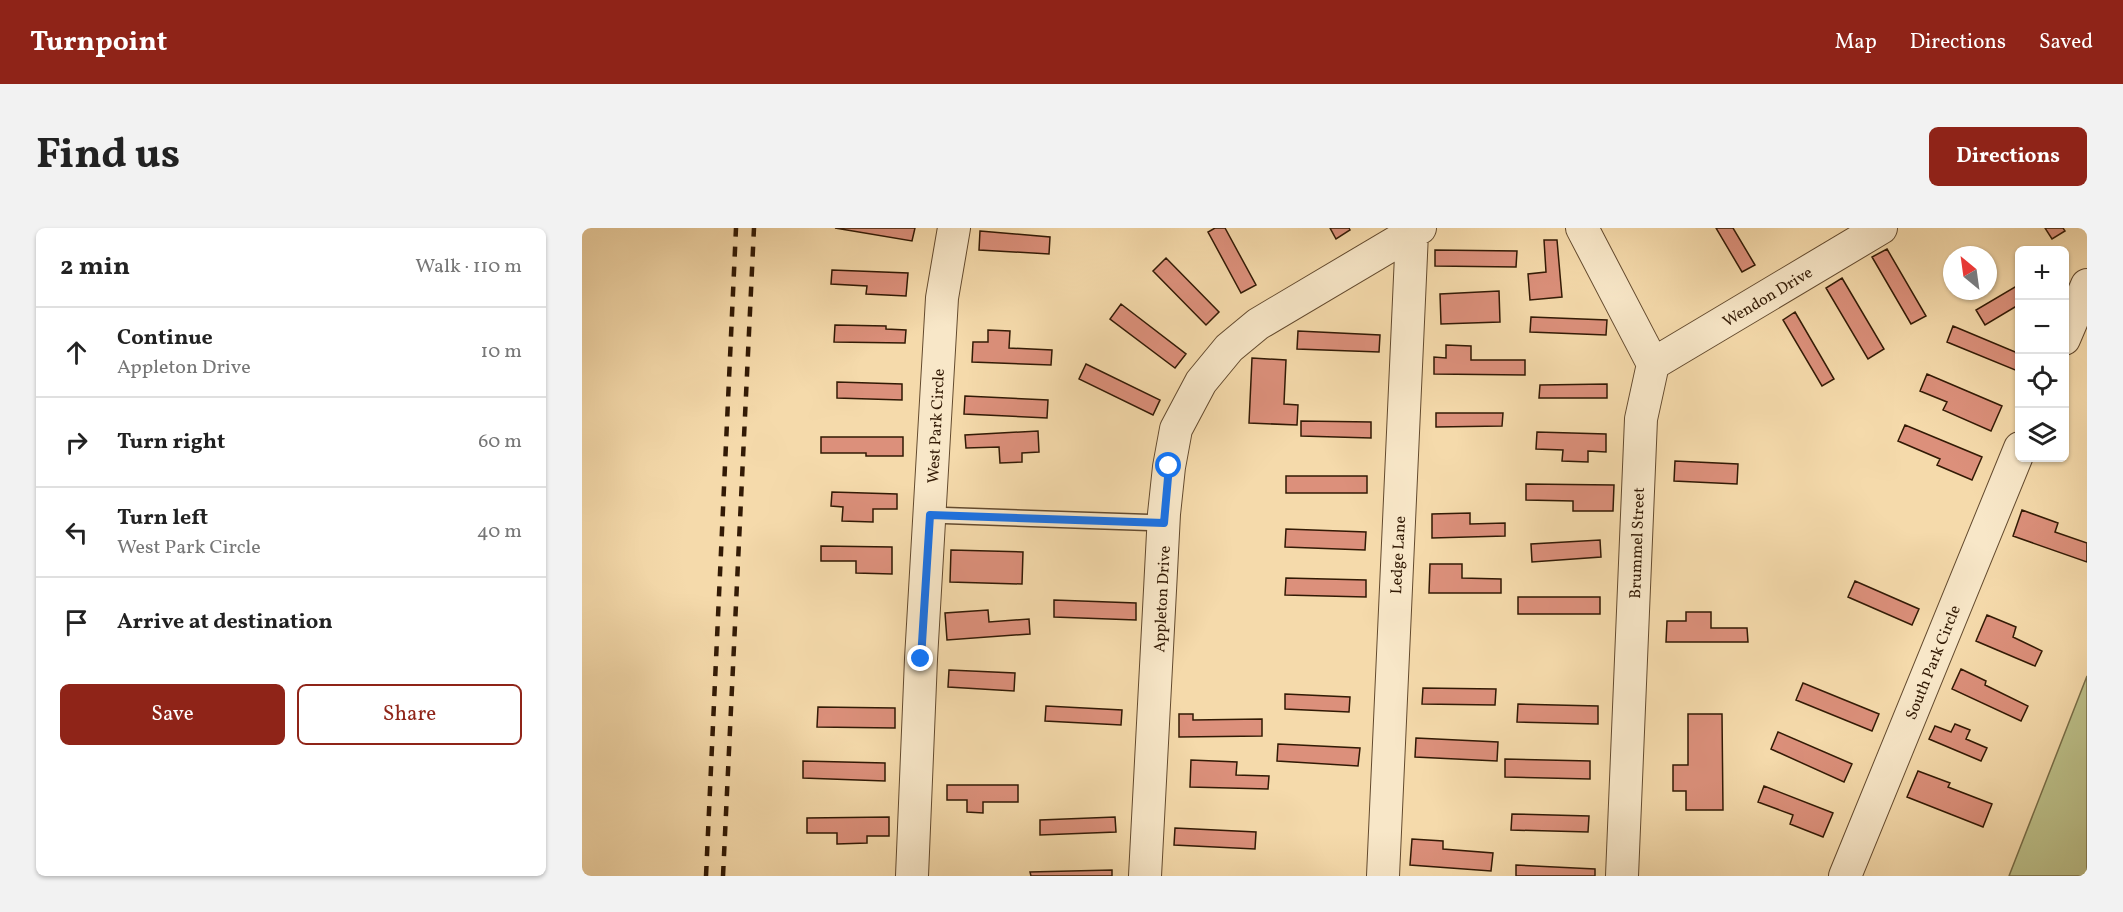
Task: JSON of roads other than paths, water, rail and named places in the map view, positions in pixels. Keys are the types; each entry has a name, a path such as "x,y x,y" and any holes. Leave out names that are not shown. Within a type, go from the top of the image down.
{"street":[{"name":"West Park Circle","path":"912,876 942,298 954,228"},
{"path":"1582,228 1653,364"},
{"name":"Wendon Drive","path":"1653,364 1881,228"},
{"name":"Appleton Drive","path":"1145,876 1164,523 1169,466 1176,429 1201,382 1229,348 1258,324 1416,231"},
{"name":"Ledge Lane","path":"1383,876 1416,231"},
{"path":"2069,327 2087,285"},
{"name":"Brummel Street","path":"1622,876 1641,419 1653,364"},
{"name":"South Park Circle","path":"1845,876 2015,458"}],"lane":[{"path":"930,515 1164,523"}],"railway":[{"path":"706,876 736,228"},
{"path":"723,876 754,228"}]}
